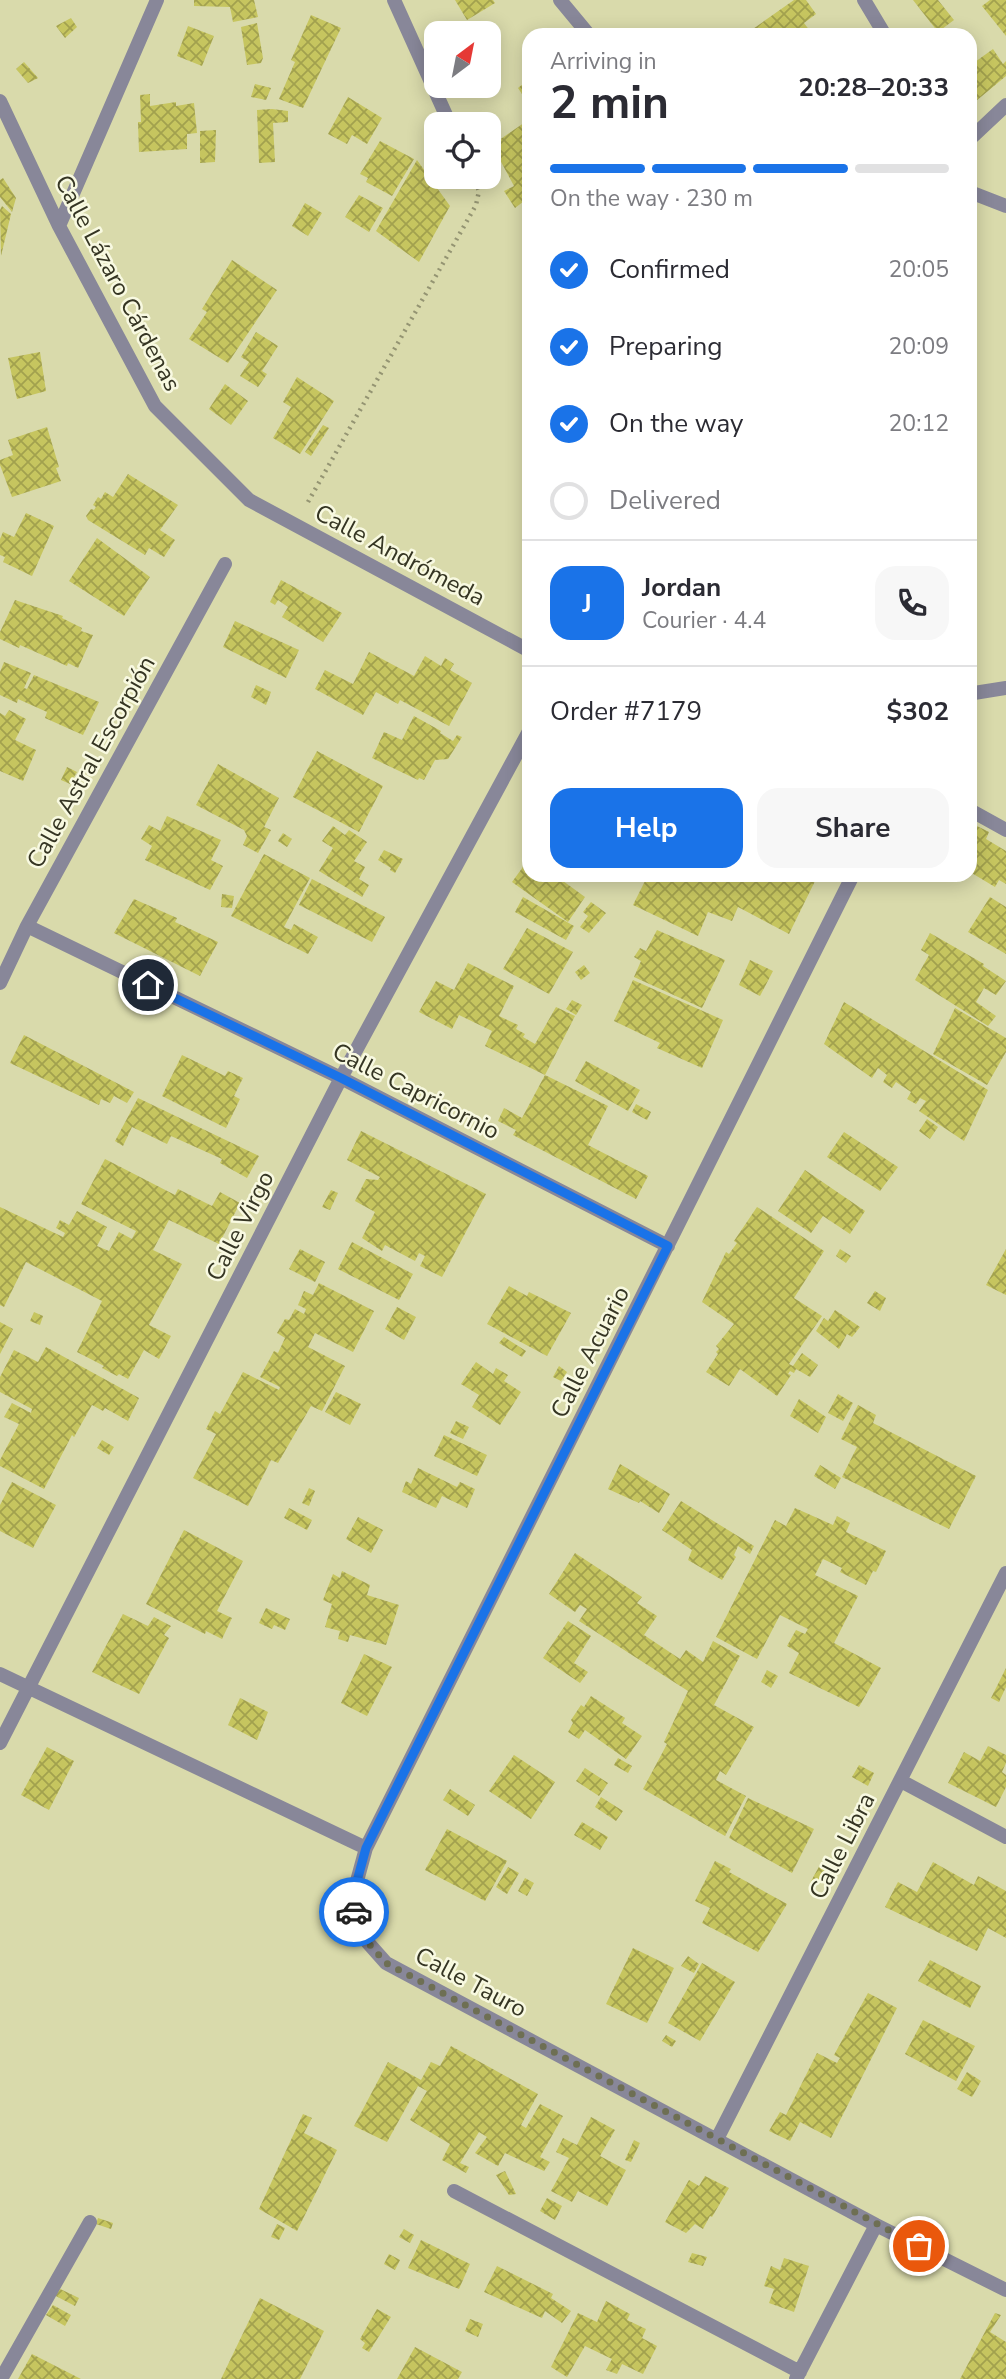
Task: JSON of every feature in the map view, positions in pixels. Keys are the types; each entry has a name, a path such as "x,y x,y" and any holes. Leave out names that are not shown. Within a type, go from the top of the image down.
{"street":[{"path":"59,226 158,0"},
{"path":"394,0 445,112"},
{"path":"560,0 583,28"},
{"path":"864,0 882,28"},
{"name":"Calle Lázaro Cárdenas","path":"0,101 59,226 155,406 250,500"},
{"path":"977,132 1006,105"},
{"path":"977,195 1006,206"},
{"name":"Calle Andrómeda","path":"250,500 522,647"},
{"name":"Calle Astral Escorpión","path":"0,983 27,926 225,564"},
{"path":"977,693 1006,688"},
{"name":"Calle Virgo","path":"0,1743 341,1078 522,744"},
{"path":"977,814 1006,830"},
{"name":"Calle Acuario","path":"366,1848 850,882"},
{"name":"Calle Capricornio","path":"27,926 341,1078 668,1246"},
{"name":"Calle Libra","path":"717,2139 1006,1573"},
{"path":"0,1674 366,1848"},
{"path":"901,1782 1006,1837"},
{"name":"Calle Tauro","path":"366,1848 351,1903 362,1936 386,1963 876,2225 1006,2290"},
{"path":"454,2191 798,2376 876,2225"},
{"path":"1,2379 90,2222"}],"path":[{"path":"305,506 476,205 478,189"}],"building":[{"path":"194,0 254,0 258,17 233,22 230,7 194,6"},
{"path":"455,0 493,0 495,3 467,20"},
{"path":"794,0 806,0 816,14 804,23 808,28 754,28"},
{"path":"913,0 938,0 954,20 943,28 935,28"},
{"path":"990,0 1006,0 1006,36 982,6"},
{"path":"311,15 341,28 303,108 279,99 295,62 291,60"},
{"path":"71,18 77,27 65,38 56,26"},
{"path":"257,23 263,58 261,63 247,65 241,27"},
{"path":"188,26 214,36 202,66 177,56"},
{"path":"993,49 1003,64 1006,61 1006,76 977,100 977,61"},
{"path":"24,62 38,78 28,83 16,69"},
{"path":"255,84 271,88 266,100 251,97"},
{"path":"150,94 150,106 176,102 176,106 194,103 197,133 187,134 187,149 139,152 140,95"},
{"path":"348,97 382,118 367,144 352,135 347,144 328,134"},
{"path":"257,110 288,111 288,122 273,123 275,162 259,163"},
{"path":"522,124 522,203 515,208 504,191 514,186 501,162 501,139"},
{"path":"216,130 215,162 200,163 200,131"},
{"path":"380,141 414,159 392,196 366,182 368,178 360,174"},
{"path":"417,160 424,170 424,189 438,189 450,206 419,262 376,231"},
{"path":"3,178 16,198 12,212 0,197 0,180"},
{"path":"359,195 383,208 369,232 345,217"},
{"path":"305,203 322,213 308,236 292,226"},
{"path":"2,206 11,214 1,256 0,210"},
{"path":"232,260 277,290 228,363 189,339 207,312 202,309"},
{"path":"256,332 278,346 262,371 267,374 258,387 240,376 249,362 241,357"},
{"path":"40,352 46,391 17,399 8,358"},
{"path":"297,377 334,401 300,454 273,438 291,407 283,402"},
{"path":"225,384 248,401 231,425 209,409"},
{"path":"323,425 329,428 311,456 305,452"},
{"path":"47,427 61,481 12,497 0,465 0,460 13,455 8,440"},
{"path":"128,474 178,505 160,530 175,540 164,557 149,548 145,555 88,520 86,516 91,509 94,510 96,507 93,505 105,492 113,497"},
{"path":"26,513 54,526 32,576 3,562 5,557 0,555 3,532 14,537"},
{"path":"97,538 150,577 124,616 69,581"},
{"path":"281,580 342,613 323,642 282,617 288,607 278,600 275,605 270,602"},
{"path":"15,600 63,616 62,618 82,628 81,631 93,635 78,668 0,639 0,632"},
{"path":"235,621 299,650 286,678 223,647"},
{"path":"369,652 414,676 425,656 441,666 445,658 454,664 450,670 472,683 449,726 400,700 398,704 376,692 363,715 315,689 325,670 353,684"},
{"path":"4,662 31,673 24,688 27,689 34,675 99,702 83,735 45,718 47,712 18,699 17,703 0,695 0,672"},
{"path":"256,685 271,692 266,705 251,697"},
{"path":"9,710 26,719 15,740 36,750 23,781 0,771 0,713 5,716"},
{"path":"414,716 453,741 457,735 462,737 448,759 435,760 424,780 418,780 372,758 384,732 402,740"},
{"path":"317,751 383,786 359,832 293,797"},
{"path":"218,764 279,798 264,827 271,830 258,853 243,845 247,836 244,830 196,805"},
{"path":"67,767 77,772 70,784 61,780"},
{"path":"167,816 221,840 211,860 223,866 210,890 145,860 152,846 141,839 149,825 160,831"},
{"path":"333,826 345,835 349,830 367,842 354,861 365,867 359,879 369,885 362,897 319,871 333,848 322,841"},
{"path":"977,826 989,832 986,839 1006,851 1006,884 999,880 995,887 977,876"},
{"path":"283,833 292,839 287,847 278,841"},
{"path":"384,850 403,859 395,873 378,860"},
{"path":"264,854 310,878 284,927 291,930 294,924 318,937 308,954 231,916"},
{"path":"522,868 522,882 564,882 585,897 568,922 512,882"},
{"path":"312,879 385,917 372,942 299,905"},
{"path":"644,882 815,882 789,934 738,907 732,921 708,912 698,936 633,905"},
{"path":"222,894 234,896 232,908 221,907"},
{"path":"523,897 574,926 566,940 515,912"},
{"path":"990,897 1006,907 1006,954 968,932"},
{"path":"134,899 177,918 175,922 218,942 200,976 114,933"},
{"path":"591,902 606,913 589,933 580,927 588,916 583,912"},
{"path":"527,928 573,952 549,994 503,969"},
{"path":"657,930 725,960 702,1008 634,977 641,961 634,957 640,948 646,951"},
{"path":"930,933 984,964 983,966 1006,981 996,995 984,988 976,1002 996,1016 988,1026 915,980 929,955 921,950"},
{"path":"750,960 773,971 760,996 739,985"},
{"path":"468,963 514,986 499,1016 518,1025 516,1029 525,1034 523,1037 535,1044 556,1007 575,1016 545,1075 485,1046 492,1031 459,1015 452,1029 419,1012 436,981 454,990"},
{"path":"584,965 590,973 581,980 575,972"},
{"path":"633,980 723,1020 702,1068 657,1048 660,1043 614,1021"},
{"path":"572,1000 582,1005 576,1015 566,1009"},
{"path":"844,1002 988,1090 964,1141 919,1111 926,1101 920,1098 916,1104 907,1099 911,1092 896,1082 892,1088 883,1082 887,1075 878,1068 872,1078 824,1044"},
{"path":"955,1008 1006,1038 1006,1052 987,1085 933,1054"},
{"path":"24,1035 134,1092 127,1103 114,1096 110,1103 101,1099 99,1105 10,1063"},
{"path":"182,1055 225,1076 228,1071 243,1078 234,1096 240,1099 226,1128 162,1096"},
{"path":"586,1061 640,1090 628,1111 575,1081"},
{"path":"545,1075 608,1106 588,1145 648,1176 636,1199 513,1135 516,1130 498,1121 504,1108 522,1118"},
{"path":"138,1098 259,1156 247,1178 220,1163 222,1159 171,1136 167,1144 132,1127 123,1146 115,1141"},
{"path":"636,1104 651,1112 647,1120 632,1112"},
{"path":"927,1119 938,1127 930,1139 919,1131"},
{"path":"361,1131 486,1194 442,1277 420,1266 425,1256 419,1253 415,1261 385,1245 382,1251 362,1238 375,1212 355,1201 366,1179 378,1180 380,1177 347,1160"},
{"path":"844,1132 898,1167 880,1191 827,1157"},
{"path":"105,1159 175,1195 178,1189 212,1206 220,1192 240,1203 219,1244 169,1220 153,1250 182,1264 149,1325 171,1336 159,1359 144,1350 128,1379 119,1374 117,1376 77,1352 102,1301 26,1262 4,1307 0,1305 0,1207 63,1237 65,1233 56,1228 60,1220 69,1225 77,1211 107,1227 97,1246 109,1251 119,1232 132,1239 136,1231 81,1204"},
{"path":"805,1170 865,1211 850,1234 823,1216 811,1233 778,1211"},
{"path":"331,1190 338,1193 330,1210 322,1207"},
{"path":"757,1207 824,1251 794,1298 822,1316 789,1364 793,1366 802,1353 818,1365 810,1377 796,1369 794,1373 790,1371 788,1374 791,1375 777,1396 740,1369 729,1386 706,1372 718,1354 716,1352 719,1349 716,1346 734,1324 702,1302 726,1252 729,1254 737,1243 734,1241"},
{"path":"352,1242 413,1274 399,1300 338,1269"},
{"path":"300,1249 325,1262 315,1282 289,1269"},
{"path":"840,1249 851,1256 846,1263 836,1256"},
{"path":"1006,1249 1006,1295 986,1285"},
{"path":"319,1283 374,1311 353,1352 315,1333 308,1347 345,1366 322,1411 311,1406 278,1463 271,1460 248,1506 193,1478 216,1434 206,1429 215,1411 220,1414 243,1372 279,1390 280,1387 260,1377 274,1351 278,1353 285,1338 277,1333 285,1319 289,1320 295,1309 304,1314 306,1309 298,1305 304,1291 313,1295"},
{"path":"509,1286 527,1296 529,1292 571,1313 547,1356 487,1324"},
{"path":"875,1291 886,1298 880,1311 867,1303"},
{"path":"397,1307 416,1317 404,1340 385,1329"},
{"path":"835,1310 860,1327 852,1337 847,1334 839,1349 816,1331 824,1318 828,1321"},
{"path":"34,1312 43,1316 40,1325 30,1321"},
{"path":"0,1322 13,1329 0,1354"},
{"path":"504,1337 526,1351 522,1357 499,1343"},
{"path":"46,1347 139,1398 128,1421 105,1408 103,1411 92,1405 74,1437 72,1435 44,1489 0,1466 0,1460 19,1424 4,1417 12,1403 31,1413 32,1409 0,1392 0,1377 14,1350 38,1362"},
{"path":"476,1362 493,1374 496,1368 508,1375 504,1381 521,1392 500,1425 472,1407 479,1395 461,1384"},
{"path":"559,1366 567,1372 561,1381 553,1377"},
{"path":"336,1392 361,1404 350,1425 325,1412"},
{"path":"838,1394 853,1403 843,1421 828,1413"},
{"path":"799,1399 826,1417 818,1433 790,1416"},
{"path":"858,1405 876,1415 873,1423 976,1476 949,1529 842,1477 857,1447 841,1439"},
{"path":"456,1421 469,1427 463,1439 450,1433"},
{"path":"444,1435 487,1455 477,1476 434,1456"},
{"path":"102,1440 114,1447 109,1455 97,1448"},
{"path":"620,1464 670,1494 659,1513 640,1501 639,1503 608,1489"},
{"path":"820,1465 841,1478 835,1489 814,1476"},
{"path":"418,1468 457,1487 460,1482 475,1489 467,1508 442,1496 436,1508 402,1492 406,1481 411,1484"},
{"path":"12,1482 56,1505 33,1548 0,1531 0,1505"},
{"path":"309,1488 315,1491 309,1506 302,1503"},
{"path":"681,1501 754,1546 750,1554 738,1546 734,1555 736,1557 722,1580 688,1560 692,1550 662,1530"},
{"path":"289,1508 312,1520 307,1530 284,1518"},
{"path":"795,1508 833,1525 837,1516 850,1523 846,1532 886,1551 866,1585 840,1572 842,1568 823,1559 815,1575 858,1596 834,1643 881,1668 859,1707 789,1673 799,1653 787,1646 796,1630 805,1634 808,1629 780,1615 757,1659 716,1637 775,1520 786,1526"},
{"path":"358,1517 383,1530 371,1553 346,1539"},
{"path":"184,1530 243,1561 217,1611 232,1618 222,1639 206,1631 205,1634 146,1604"},
{"path":"575,1553 642,1597 637,1603 657,1616 644,1635 680,1659 686,1650 703,1662 713,1641 740,1656 714,1705 754,1727 726,1775 720,1771 716,1780 746,1796 725,1836 643,1789 667,1744 664,1742 688,1691 579,1621 587,1609 580,1605 575,1612 549,1594"},
{"path":"342,1571 370,1585 367,1595 399,1605 386,1645 350,1635 348,1642 338,1639 340,1631 325,1627 332,1604 323,1600 333,1574 340,1578"},
{"path":"266,1608 290,1619 285,1630 274,1625 272,1629 259,1623"},
{"path":"123,1614 148,1626 154,1617 171,1626 164,1635 169,1638 139,1694 92,1672"},
{"path":"568,1621 591,1636 574,1663 588,1672 580,1683 543,1658"},
{"path":"364,1654 392,1667 367,1716 341,1703"},
{"path":"1006,1668 1006,1687 999,1702 991,1698"},
{"path":"767,1670 778,1676 771,1688 761,1682"},
{"path":"591,1696 625,1718 622,1723 642,1736 626,1759 585,1730 579,1739 568,1732 573,1723 571,1720"},
{"path":"240,1698 268,1712 257,1740 228,1725"},
{"path":"988,1746 1006,1755 1002,1772 1006,1775 1006,1787 996,1807 948,1783 964,1752 980,1761"},
{"path":"47,1747 74,1761 49,1810 21,1795"},
{"path":"514,1755 555,1782 531,1819 489,1791"},
{"path":"618,1758 632,1766 628,1773 614,1765"},
{"path":"859,1765 874,1773 868,1786 852,1777"},
{"path":"585,1768 608,1783 599,1796 576,1781"},
{"path":"450,1789 475,1805 468,1816 443,1800"},
{"path":"601,1797 623,1811 616,1821 595,1807"},
{"path":"748,1798 814,1829 792,1873 729,1838"},
{"path":"582,1822 608,1837 600,1850 574,1835"},
{"path":"447,1829 507,1861 485,1901 425,1870"},
{"path":"715,1861 731,1869 729,1872 787,1904 758,1952 702,1923 710,1908 695,1901"},
{"path":"933,1862 974,1885 978,1876 1006,1891 1006,1938 988,1928 977,1951 885,1907 898,1882 917,1892"},
{"path":"821,1863 826,1866 816,1886 810,1883"},
{"path":"508,1867 519,1873 507,1894 496,1887"},
{"path":"525,1878 534,1883 527,1896 518,1891"},
{"path":"633,1948 674,1968 647,2023 606,2004"},
{"path":"688,1956 699,1964 694,1973 681,1966"},
{"path":"930,1960 981,1986 970,2008 918,1981"},
{"path":"702,1963 735,1982 700,2041 668,2023"},
{"path":"868,1993 897,2008 831,2138 800,2122 790,2141 769,2131 780,2112 786,2115 817,2053 837,2063 840,2058 834,2055"},
{"path":"923,2020 975,2046 956,2081 905,2054"},
{"path":"666,2035 676,2041 672,2047 662,2041"},
{"path":"451,2046 538,2094 521,2125 526,2128 540,2104 563,2116 540,2157 550,2162 544,2171 505,2153 498,2166 475,2153 487,2137 479,2132 460,2163 469,2167 466,2173 442,2160 450,2144 410,2120 427,2091 418,2086 387,2142 354,2126 388,2062 421,2080 431,2062 440,2066"},
{"path":"967,2072 981,2081 972,2097 957,2089"},
{"path":"303,2114 312,2118 304,2133 337,2150 297,2231 259,2209"},
{"path":"591,2117 615,2130 600,2156 626,2170 607,2206 578,2191 572,2202 551,2191 569,2158 556,2152 563,2138 577,2145"},
{"path":"634,2140 640,2143 631,2162 625,2160"},
{"path":"505,2171 516,2194 509,2195 496,2175"},
{"path":"705,2176 729,2188 703,2229 695,2224 686,2233 665,2222 689,2180 699,2186"},
{"path":"547,2198 562,2206 555,2220 540,2211"},
{"path":"98,2218 113,2223 111,2229 96,2224"},
{"path":"277,2224 285,2228 279,2240 271,2237"},
{"path":"404,2229 414,2235 410,2243 399,2237"},
{"path":"421,2240 470,2264 459,2289 408,2268"},
{"path":"692,2253 707,2257 703,2266 688,2262"},
{"path":"389,2254 400,2260 395,2270 384,2264"},
{"path":"784,2258 809,2266 794,2312 769,2303 774,2289 764,2286 771,2266 780,2270"},
{"path":"497,2266 553,2294 551,2298 571,2311 562,2323 545,2311 542,2318 484,2292"},
{"path":"56,2287 79,2298 75,2306 52,2294"},
{"path":"260,2298 324,2331 300,2379 221,2379"},
{"path":"606,2301 630,2314 627,2320 646,2329 642,2338 657,2346 643,2374 622,2364 617,2374 606,2370 612,2359 585,2346 567,2377 551,2367 578,2313 597,2322"},
{"path":"53,2305 71,2315 65,2326 46,2315"},
{"path":"377,2309 391,2317 369,2352 362,2348 365,2343 360,2339"},
{"path":"995,2313 1001,2315 990,2332 1006,2342 1006,2379 960,2379"},
{"path":"470,2319 483,2324 478,2337 465,2331"},
{"path":"415,2347 462,2372 458,2379 397,2379"},
{"path":"32,2354 81,2379 18,2379"}],"way so far":[{"path":"354,1912 362,1936 386,1963 919,2246"}],"route":[{"path":"148,985 341,1078 668,1246 366,1848 351,1903 354,1912"}]}
